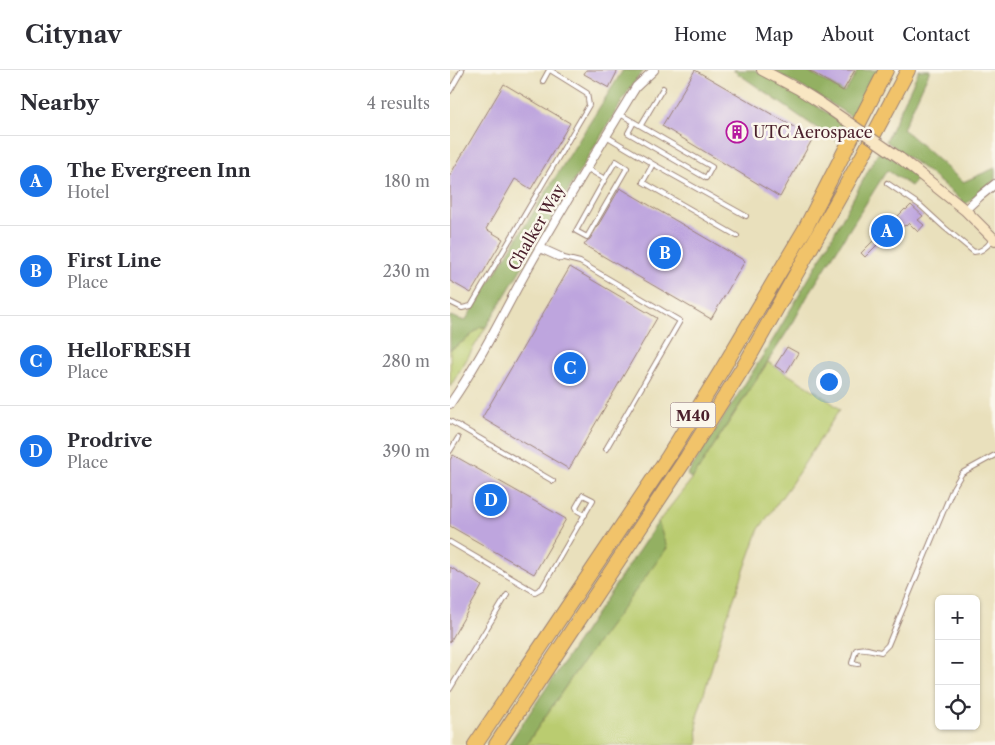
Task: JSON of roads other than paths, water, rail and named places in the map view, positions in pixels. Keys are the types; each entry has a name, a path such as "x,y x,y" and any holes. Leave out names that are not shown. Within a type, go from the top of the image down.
{"highway":[{"name":"M40","path":"475,745 668,457 721,370 805,229 886,70"},
{"name":"M40","path":"496,745 687,458 747,361 836,206 908,70"}],"street":[{"name":"Chalker Way","path":"450,404 464,384 575,186 636,87 654,70"},
{"path":"762,70 822,104 900,158 965,210 994,239"},
{"path":"965,210 995,184"},
{"path":"540,248 560,256"}],"lane":[{"path":"450,90 462,70"},
{"path":"450,302 462,308 471,306 589,105 587,93 549,70 542,81"},
{"path":"641,125 663,88"},
{"path":"620,113 712,167 706,178 628,133 634,122"},
{"path":"606,136 746,216"},
{"path":"616,161 627,168 587,237 576,231 605,179 616,161"},
{"path":"653,164 643,182 737,236"},
{"path":"586,168 605,179"},
{"path":"887,182 921,206 974,252 979,252 986,248 994,239"},
{"path":"560,256 580,262 680,321 606,449"},
{"path":"450,421 553,481"},
{"path":"450,451 458,438"},
{"path":"858,664 852,663 856,650 859,648 881,652 888,645 953,488 962,473 995,454"},
{"path":"450,542 535,592 542,588 585,515 593,500 584,495 576,507 578,511 585,515"},
{"path":"450,689 507,596"}],"place":[{"name":"UTC Aerospace","path":"737,132"},
{"name":"The Evergreen Inn","path":"887,231"},
{"name":"First Line","path":"665,253"},
{"name":"HelloFRESH","path":"570,368"},
{"name":"Prodrive","path":"491,500"}]}
